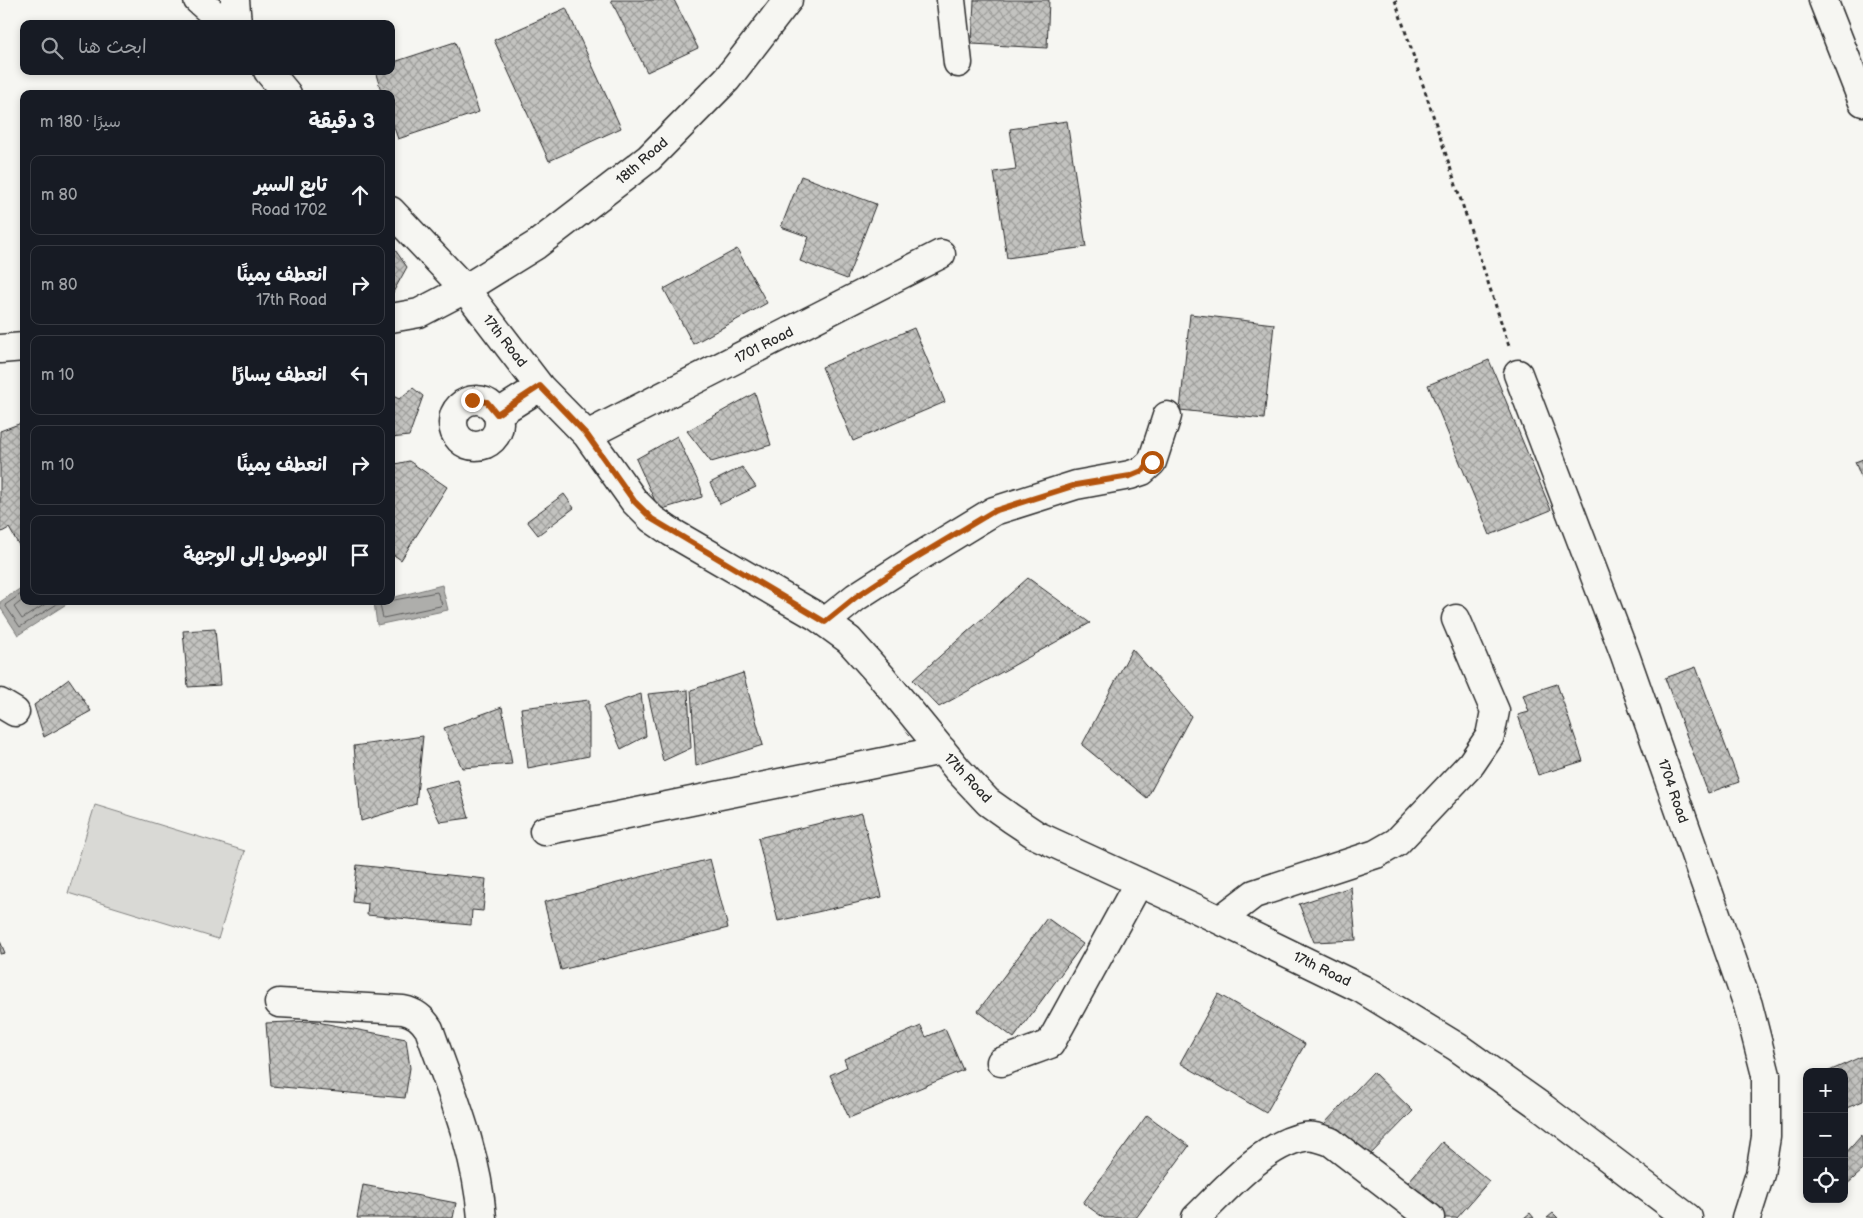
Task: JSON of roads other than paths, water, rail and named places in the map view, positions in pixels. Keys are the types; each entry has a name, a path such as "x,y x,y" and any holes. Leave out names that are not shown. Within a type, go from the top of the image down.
{"street":[{"path":"198,0 220,20"},
{"path":"235,0 237,20"},
{"name":"18th Road","path":"395,317 419,313 465,289 536,245 649,158 727,79 788,0"},
{"path":"951,0 958,63"},
{"path":"1823,0 1863,102"},
{"path":"271,75 284,90"},
{"name":"17th Road","path":"395,215 465,289 540,386 587,435 634,501 652,519 825,622 849,640 988,802 1036,835 1220,920 1362,989 1457,1047 1543,1108 1688,1218"},
{"name":"1701 Road","path":"587,435 941,254"},
{"path":"0,349 20,348"},
{"name":"1704 Road","path":"1518,374 1625,655 1748,1005 1766,1075 1766,1137 1760,1174 1746,1218"},
{"path":"497,414 540,386"},
{"path":"825,622 856,597 912,560 994,511 1076,485 1130,476 1142,471 1152,462 1167,416"},
{"path":"1220,920 1254,894 1376,854 1397,842 1471,764 1490,736 1496,711 1456,619"},
{"path":"544,831 942,750"},
{"path":"1001,1062 1050,1044 1139,882"},
{"path":"279,1003 403,1010 410,1011 422,1020 428,1029 468,1139 479,1185 482,1218"},
{"path":"1196,1218 1270,1151 1286,1142 1311,1137 1331,1142 1430,1218"}],"water":[{"path":"442,585 448,610 377,625 374,605 395,605 395,597"},
{"path":"20,589 20,605 65,605 18,635 0,607 0,602"}]}
